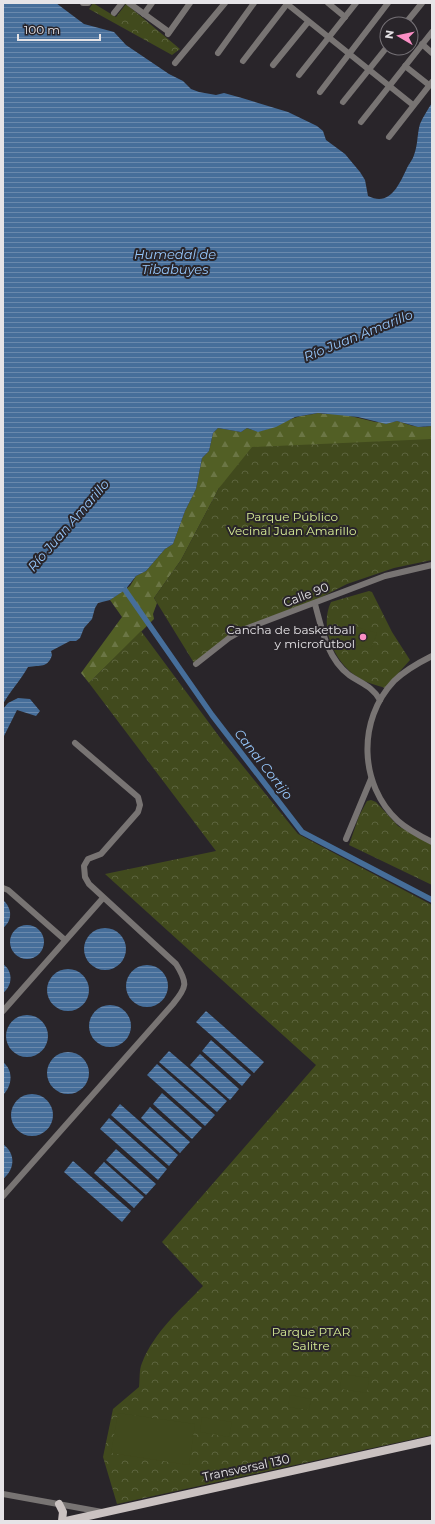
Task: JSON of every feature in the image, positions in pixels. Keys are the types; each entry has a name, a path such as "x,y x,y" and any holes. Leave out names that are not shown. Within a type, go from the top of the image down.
{"main road":[{"name":"Transversal 130","path":"66,1521 432,1440"},
{"path":"59,1504 63,1512 62,1521"}],"street":[{"path":"114,12 122,3"},
{"path":"129,3 168,33 190,3"},
{"path":"144,14 152,3"},
{"path":"175,63 225,3"},
{"path":"218,53 254,3"},
{"path":"328,3 345,17"},
{"path":"299,75 356,3"},
{"path":"320,92 388,3"},
{"path":"411,16 422,3"},
{"path":"243,61 286,4 413,105"},
{"path":"274,65 308,22"},
{"path":"361,122 432,32"},
{"path":"422,44 432,52"},
{"path":"343,102 380,56"},
{"path":"389,137 431,83 405,66"},
{"name":"Calle 90","path":"196,664 229,638 245,629 315,604 385,576 432,565"},
{"path":"315,604 324,639 336,662 349,675 374,690 380,700"},
{"path":"432,656 412,666 394,681 380,700 372,719 367,739 367,759 371,780 378,795 387,809 399,822 414,833 432,842"},
{"path":"3,1196 173,1004 182,993 185,985 185,978 176,964 102,898 88,884 85,878 84,866 86,861 90,857 100,854 138,812 140,805 138,797 75,743"},
{"path":"346,839 371,780"},
{"path":"3,888 8,890 65,940"},
{"path":"3,1011 102,898"},
{"path":"3,1494 104,1512"}],"green space":[{"path":"93,3 116,17 126,4 180,49 172,55 89,9"},
{"path":"318,413 341,414 384,423 397,421 413,426 432,426 432,439 219,488 181,560 154,598 157,603 153,614 154,619 89,683 81,673 122,617 110,600 130,586 136,576 146,571 165,549 173,544 185,511 196,489 202,458 209,451 213,433 218,428 241,432 247,428 259,431 265,430 297,417"},
{"name":"Parque Público Vecinal Juan Amarillo","path":"432,439 432,560 394,568 347,584 306,605 231,634 194,663 154,598 181,560 219,488 252,447"},
{"path":"369,591 372,592 392,632 410,660 385,688 363,680 348,670 335,653 328,632 328,612 331,602"},
{"name":"Cancha de basketball y microfutbol","path":"354,626 377,633 371,649 349,642"},
{"name":"Parque PTAR Salitre","path":"141,631 221,739 298,834 432,905 432,1435 117,1504 103,1457 113,1409 139,1387 141,1365 147,1352 161,1331 177,1312 203,1286 162,1242 316,1065 105,874 216,851 89,683"},
{"path":"371,800 376,802 398,826 432,845 432,885 349,845 359,816 367,801"},
{"path":"342,1374 369,1378 367,1393 340,1389"},
{"path":"290,1395 311,1399 309,1410 288,1407"},
{"path":"118,1413 195,1424 189,1465 111,1453"},
{"path":"202,1417 232,1422 229,1437 200,1432"}],"water":[{"name":"Humedal de Tibabuyes","path":"3,3 56,3 84,24 114,32 126,45 169,74 183,81 191,89 216,95 224,93 242,98 288,112 317,126 323,131 326,140 345,154 360,172 365,180 368,196 376,199 382,199 388,196 401,181 413,157 420,124 432,103 432,426 418,427 397,421 386,424 358,417 318,413 295,417 276,427 258,432 247,428 241,432 218,428 213,433 209,451 202,458 196,489 185,511 173,544 165,549 146,571 136,576 125,590 110,600 98,603 92,619 84,628 80,638 76,641 70,641 51,651 52,655 46,664 28,667 3,704"},
{"path":"18,698 30,699 40,711 36,716 17,710 3,738 3,709 8,703"},
{"path":"3,900 10,910 10,918 3,928"},
{"path":"24,925 30,925 34,926 41,932 44,942 43,949 37,956 30,959 24,959 20,958 13,952 10,945 10,939 11,935 17,928"},
{"path":"105,928 120,934 126,949 120,964 105,970 90,964 84,949 90,934"},
{"path":"3,964 9,970 10,982 9,986 3,993"},
{"path":"147,965 162,971 168,986 162,1001 147,1007 132,1001 126,986 132,971"},
{"path":"68,969 83,975 89,990 83,1005 68,1011 53,1005 47,990 53,975"},
{"path":"110,1005 125,1011 131,1026 125,1041 110,1047 95,1041 89,1026 95,1011"},
{"path":"206,1011 264,1062 254,1073 196,1022"},
{"path":"27,1015 42,1021 48,1036 42,1051 27,1057 12,1051 6,1036 12,1021"},
{"path":"211,1040 251,1075 242,1086 202,1051"},
{"path":"169,1051 227,1101 217,1112 159,1062"},
{"path":"68,1052 83,1058 89,1073 83,1088 68,1094 53,1088 47,1073 53,1058"},
{"path":"200,1054 239,1089 230,1100 190,1065"},
{"path":"3,1062 9,1070 10,1083 3,1095"},
{"path":"157,1064 215,1115 205,1126 147,1075"},
{"path":"162,1093 202,1128 192,1139 153,1104"},
{"path":"32,1094 47,1100 53,1115 47,1130 32,1136 17,1130 11,1115 17,1100"},
{"path":"120,1104 178,1155 169,1166 111,1115"},
{"path":"150,1107 190,1142 180,1153 141,1118"},
{"path":"109,1118 167,1169 158,1180 100,1129"},
{"path":"3,1144 10,1152 12,1157 12,1166 10,1171 3,1179"},
{"path":"116,1149 156,1184 146,1195 106,1160"},
{"path":"73,1161 131,1211 122,1222 64,1172"},
{"path":"104,1162 144,1197 134,1208 94,1173"}],"waterway":[{"name":"Canal Cortijo","path":"125,590 212,715 302,832 432,900"}],"place":[{"name":"Cancha de basketball y microfutbol","path":"363,637"}],"water label":[{"name":"Río Juan Amarillo","path":"358,335"},
{"name":"Río Juan Amarillo","path":"68,525"}]}
